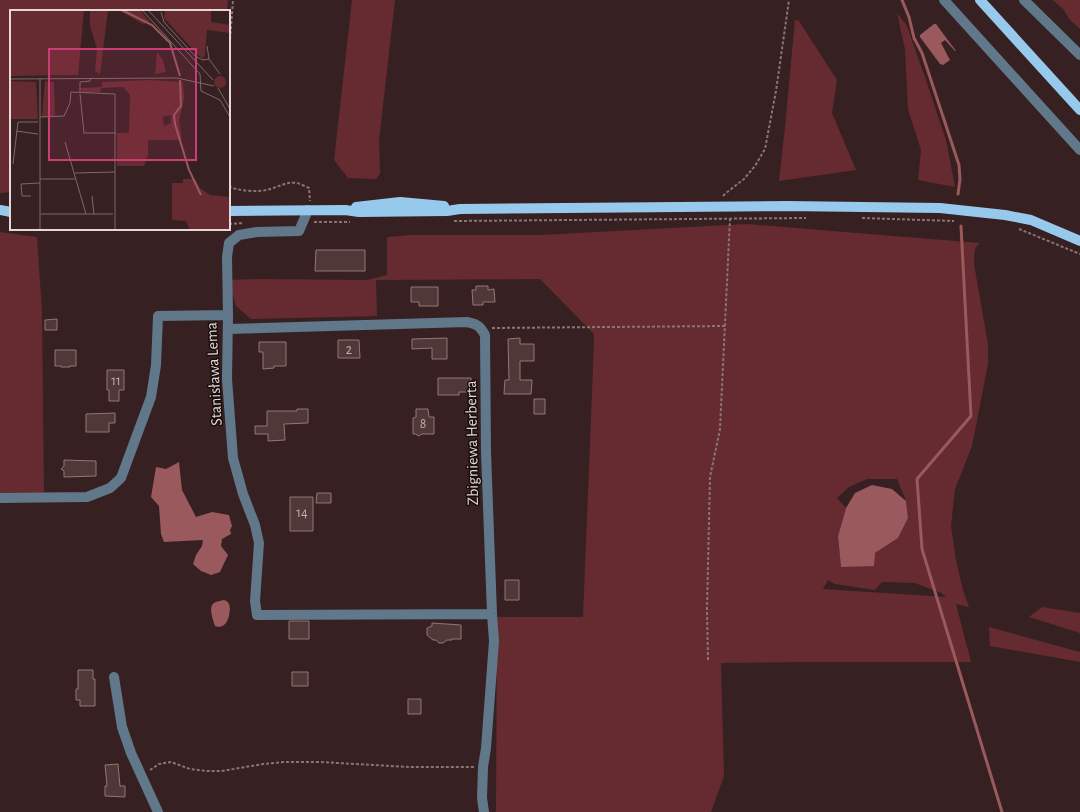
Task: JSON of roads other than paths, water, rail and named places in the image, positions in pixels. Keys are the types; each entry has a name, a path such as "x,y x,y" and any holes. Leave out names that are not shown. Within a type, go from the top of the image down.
{"main road":[{"path":"980,0 1080,110"},
{"path":"230,211 345,210 359,212 447,211 460,209 719,207 940,208 968,210 1031,220 1080,241"}],"street":[{"path":"944,0 1080,150"},
{"path":"1024,0 1080,55"},
{"path":"228,315 227,257 230,243 239,235 258,232 299,231 308,210"},
{"name":"Stanisława Lema","path":"0,498 87,497 110,488 121,478 151,397 156,365 158,316 228,315 227,379 233,458 255,525 259,543 255,601 257,615 492,614"},
{"name":"Zbigniewa Herberta","path":"228,329 467,322 475,324 481,328 485,335 486,452 494,641 486,748 483,767 482,798 484,812"},
{"path":"114,676 122,727 131,753 158,812"}],"waterway":[{"path":"902,0 909,17 914,38 922,53 959,165 960,179 958,194"},
{"path":"961,226 971,416 917,479 922,549 1002,812"}]}
